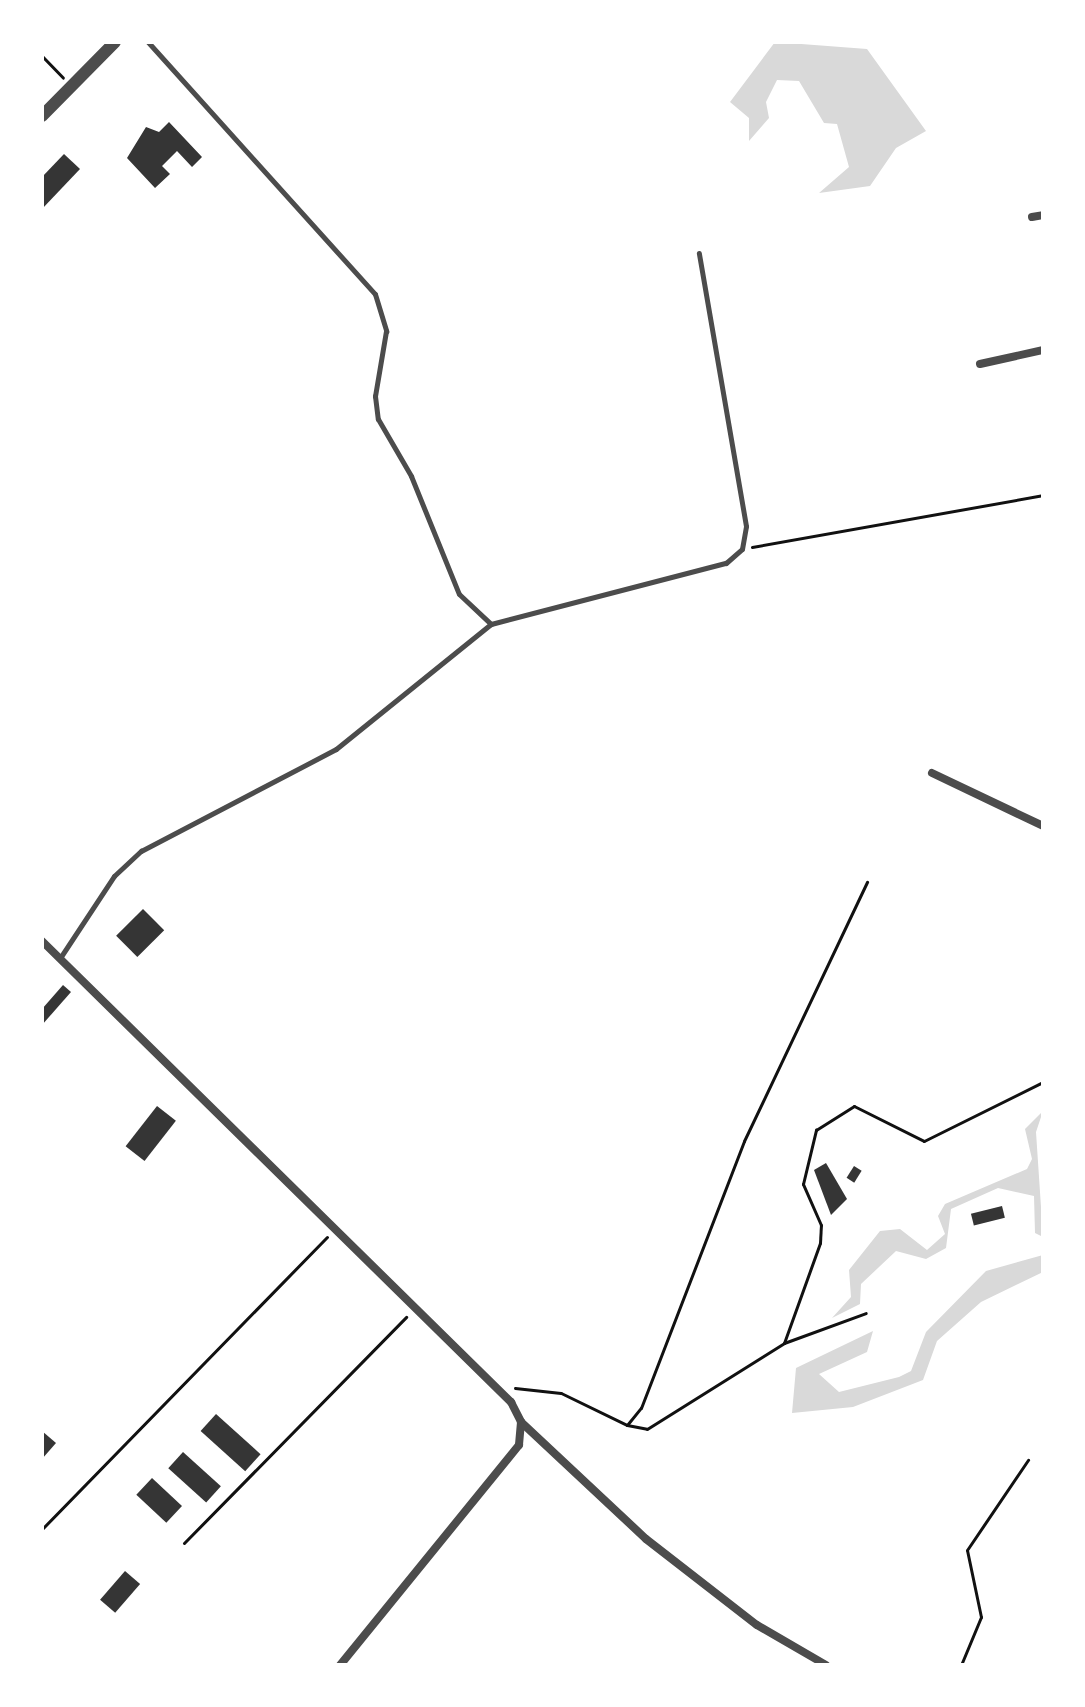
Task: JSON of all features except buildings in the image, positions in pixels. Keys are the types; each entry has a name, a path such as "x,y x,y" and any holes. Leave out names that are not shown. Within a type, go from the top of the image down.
{"street":[{"path":"42,116 115,42"},
{"path":"1032,217 1043,215"},
{"path":"980,364 1043,350"},
{"path":"932,773 1043,826"},
{"path":"42,941 500,1391 521,1422 646,1539 757,1625 826,1665"},
{"path":"340,1665 519,1445 521,1422"}],"lane":[{"path":"148,42 375,294 386,331 375,396 378,419 411,476 459,594 491,624"},
{"path":"60,958 114,876 141,851 336,749 491,624 726,563 742,549 746,526 699,253"}],"path":[{"path":"42,56 71,86"},
{"path":"742,549 1043,495"},
{"path":"627,1425 641,1408 744,1141 867,882"},
{"path":"784,1343 820,1243 821,1225 803,1184 816,1130 854,1106 868,1108 924,1141 1043,1082"},
{"path":"42,1529 333,1230"},
{"path":"184,1543 414,1308"},
{"path":"500,1391 529,1385 561,1393 627,1425 647,1429 671,1417 784,1343 866,1313"},
{"path":"961,1665 981,1617 967,1550 1028,1460"}],"shaded area":[{"path":"775,42 867,49 926,131 896,148 870,186 819,193 849,167 837,124 824,123 799,81 777,80 766,102 769,118 749,141 749,118 730,102"},
{"path":"1043,1111 1036,1132 1043,1237 1035,1233 1034,1196 998,1188 951,1209 946,1248 926,1259 896,1251 861,1284 860,1304 832,1318 851,1297 849,1270 880,1231 900,1229 927,1250 945,1234 938,1216 945,1204 1027,1169 1032,1159 1025,1129"},
{"path":"1043,1255 1043,1272 981,1302 937,1341 923,1380 853,1407 792,1413 796,1368 873,1331 867,1352 819,1374 839,1392 899,1377 911,1371 926,1332 986,1271"}]}
